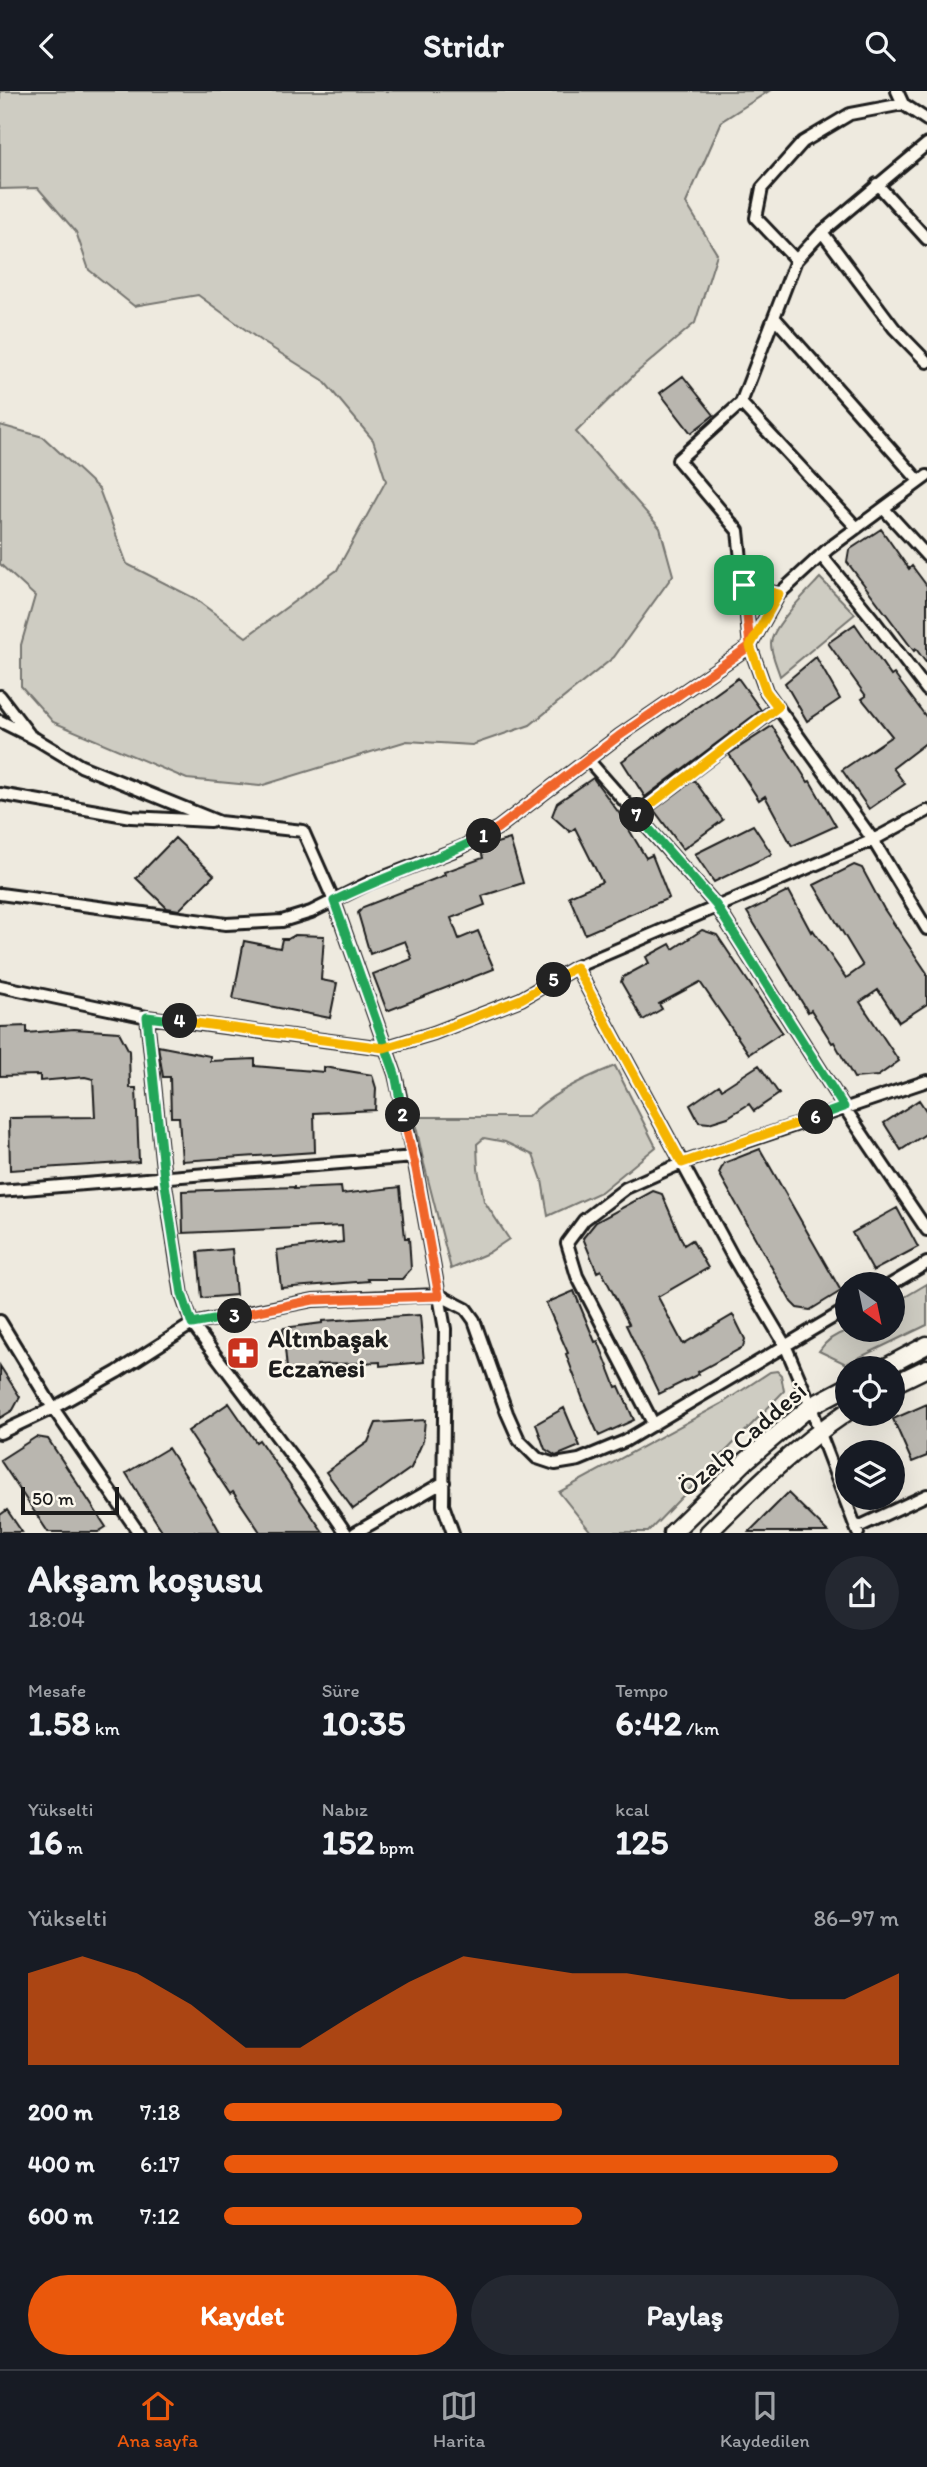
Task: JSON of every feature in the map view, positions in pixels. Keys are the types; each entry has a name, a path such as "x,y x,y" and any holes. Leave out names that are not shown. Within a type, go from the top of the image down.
{"main road":[{"path":"905,1357 927,1345"},
{"path":"905,1379 927,1368"},
{"name":"Özalp Caddesi","path":"672,1532 747,1460 811,1406 835,1393"},
{"name":"Özalp Caddesi","path":"708,1532 774,1468 835,1420"}],"street":[{"path":"897,91 902,104 927,120"},
{"path":"902,104 908,91"},
{"path":"796,260 756,218 762,188 803,142 850,114 902,104"},
{"path":"927,144 822,232 796,260 741,403 678,460 738,531 750,646 766,691 873,840 927,929"},
{"path":"877,184 927,239"},
{"path":"822,232 894,328 927,362"},
{"path":"0,894 226,924 282,921 311,912 369,883 460,848 498,828 619,736 750,646 779,594 821,555 923,478 774,317"},
{"path":"741,403 857,528"},
{"path":"884,509 927,557"},
{"path":"821,555 927,690"},
{"path":"744,585 779,594"},
{"path":"0,696 31,736"},
{"path":"636,814 778,707"},
{"path":"0,721 81,766 219,822"},
{"path":"589,761 716,905 844,1107 927,1230"},
{"path":"0,795 131,817 219,822 303,831 334,901 395,1074 414,1157 445,1329 443,1506 453,1532"},
{"path":"0,986 147,1017 384,1048 434,1033 521,999 576,967 873,840 927,811"},
{"path":"576,967 785,1345 811,1406 857,1530 927,1495"},
{"path":"147,1017 164,1178 182,1294 192,1324 346,1532"},
{"path":"654,1425 577,1276 567,1243 584,1220 626,1188 682,1163 927,1081"},
{"path":"0,1191 414,1157"},
{"path":"905,1276 927,1263"},
{"path":"0,1433 53,1408 117,1372 192,1324 313,1300 439,1296 466,1309 474,1320 510,1422 519,1440 537,1458 555,1464 579,1460 625,1441 835,1316"},
{"path":"0,1321 53,1408 139,1532"},
{"path":"355,1532 444,1482"}],"shaded area":[{"path":"0,91 769,91 722,121 686,203 717,254 695,323 635,374 576,432 660,528 673,575 614,657 530,725 472,745 407,741 260,786 187,779 53,722 21,686 21,645 35,596 0,564 0,425 43,437 99,489 127,564 194,598 246,637 337,570 386,481 373,440 323,380 261,341 198,295 134,306 89,270 76,232 38,188 0,189"},
{"path":"820,578 855,614 780,676 772,652 773,637 791,609"},
{"path":"615,1066 656,1147 601,1192 548,1216 542,1180 533,1155 505,1142 484,1138 477,1144 484,1201 509,1239 488,1253 451,1269 414,1117 528,1117 568,1087"},
{"path":"927,1284 927,1325 905,1336 905,1297"},
{"path":"834,1336 835,1342 892,1342 863,1356 835,1356 835,1359 819,1351"},
{"path":"777,1371 781,1375 784,1391 648,1532 591,1532 559,1492 721,1404 770,1372"}],"building":[{"path":"683,376 714,415 691,433 660,393"},
{"path":"881,529 909,569 912,566 927,586 927,664 916,649 914,651 847,562 849,550"},
{"path":"855,624 891,676 894,674 927,718 927,742 893,768 905,784 869,809 842,770 892,736 862,699 866,696 828,643"},
{"path":"816,657 840,699 807,721 785,683"},
{"path":"738,678 761,710 645,797 622,761"},
{"path":"772,726 808,782 810,781 836,826 792,846 765,796 759,800 729,754"},
{"path":"593,778 619,813 646,858 652,855 669,898 585,934 569,896 602,882 575,828 570,832 552,816 557,803"},
{"path":"694,780 723,820 683,849 654,810"},
{"path":"753,825 772,854 714,882 695,854"},
{"path":"175,838 214,875 179,910 167,908 136,878"},
{"path":"510,839 523,883 482,896 485,905 451,918 459,939 478,931 494,969 387,1011 373,974 412,959 405,941 370,954 358,913 363,907 483,858 480,848"},
{"path":"854,865 862,868 884,909 927,973 927,1004 899,1022 878,990 860,1002 899,1061 878,1076 854,1078 834,1042 832,1043 811,1010 808,1012 747,912 789,891 811,932 813,930 846,978 863,966 814,885"},
{"path":"702,930 717,935 782,1032 749,1054 700,982 659,1004 662,1009 643,1020 621,982 623,977 649,963 646,957 670,944 673,949"},
{"path":"295,935 324,936 321,980 337,983 330,1018 233,999 244,941 280,948 282,939"},
{"path":"27,1026 27,1033 74,1029 119,1032 129,1051 130,1088 136,1088 139,1162 10,1170 9,1118 95,1117 93,1079 85,1077 40,1081 40,1075 0,1076 0,1027"},
{"path":"158,1046 210,1056 210,1061 255,1059 255,1066 324,1072 324,1067 372,1075 376,1088 375,1110 314,1113 315,1152 182,1161 179,1117 171,1117 170,1077 163,1077"},
{"path":"759,1065 779,1094 754,1111 749,1104 728,1117 709,1123 699,1122 690,1105 719,1085 722,1089"},
{"path":"919,1100 927,1112 927,1133 901,1150 884,1123"},
{"path":"760,1149 835,1280 835,1295 810,1310 797,1308 791,1302 719,1173 724,1163"},
{"path":"341,1187 342,1194 400,1187 405,1238 409,1238 411,1269 402,1279 368,1279 369,1281 281,1288 277,1250 343,1242 342,1226 183,1233 182,1191"},
{"path":"653,1191 662,1194 684,1245 692,1240 708,1268 658,1297 683,1344 733,1315 745,1339 743,1347 659,1394 626,1325 629,1324 601,1270 597,1272 583,1238 596,1222"},
{"path":"897,1208 918,1247 873,1271 852,1233"},
{"path":"232,1249 236,1295 202,1298 198,1252"},
{"path":"574,1291 595,1342 598,1341 616,1387 619,1386 634,1420 599,1436 546,1303"},
{"path":"420,1315 424,1362 380,1366 380,1362 317,1365 318,1375 288,1379 283,1328 322,1321"},
{"path":"0,1366 20,1397 13,1410 0,1418"},
{"path":"229,1403 256,1442 259,1440 323,1532 260,1532 233,1492 230,1494 188,1431"},
{"path":"927,1404 927,1456 912,1462 905,1440 902,1440 896,1426 905,1426 905,1414"},
{"path":"564,1408 580,1446 556,1456 545,1449 536,1424"},
{"path":"425,1420 423,1441 411,1468 353,1509 326,1472 368,1442 376,1423"},
{"path":"36,1437 48,1439 106,1527 98,1532 48,1532 0,1460"},
{"path":"168,1448 220,1532 163,1532 146,1506 126,1473"},
{"path":"788,1493 828,1532 749,1532"},
{"path":"7,1510 22,1532 0,1532 0,1515"}],"place":[{"name":"Altınbaşak Eczanesi","path":"243,1353"}],"route":[{"path":"744,585 750,646 619,736 498,828 460,848 369,883 334,901 384,1048 395,1074 416,1169 439,1296 313,1300 192,1324 182,1294 164,1178 147,1017 384,1048 434,1033 521,999 576,967 682,1163 844,1107 716,905 636,814 778,707 766,691 750,646 779,594 744,585"}]}
